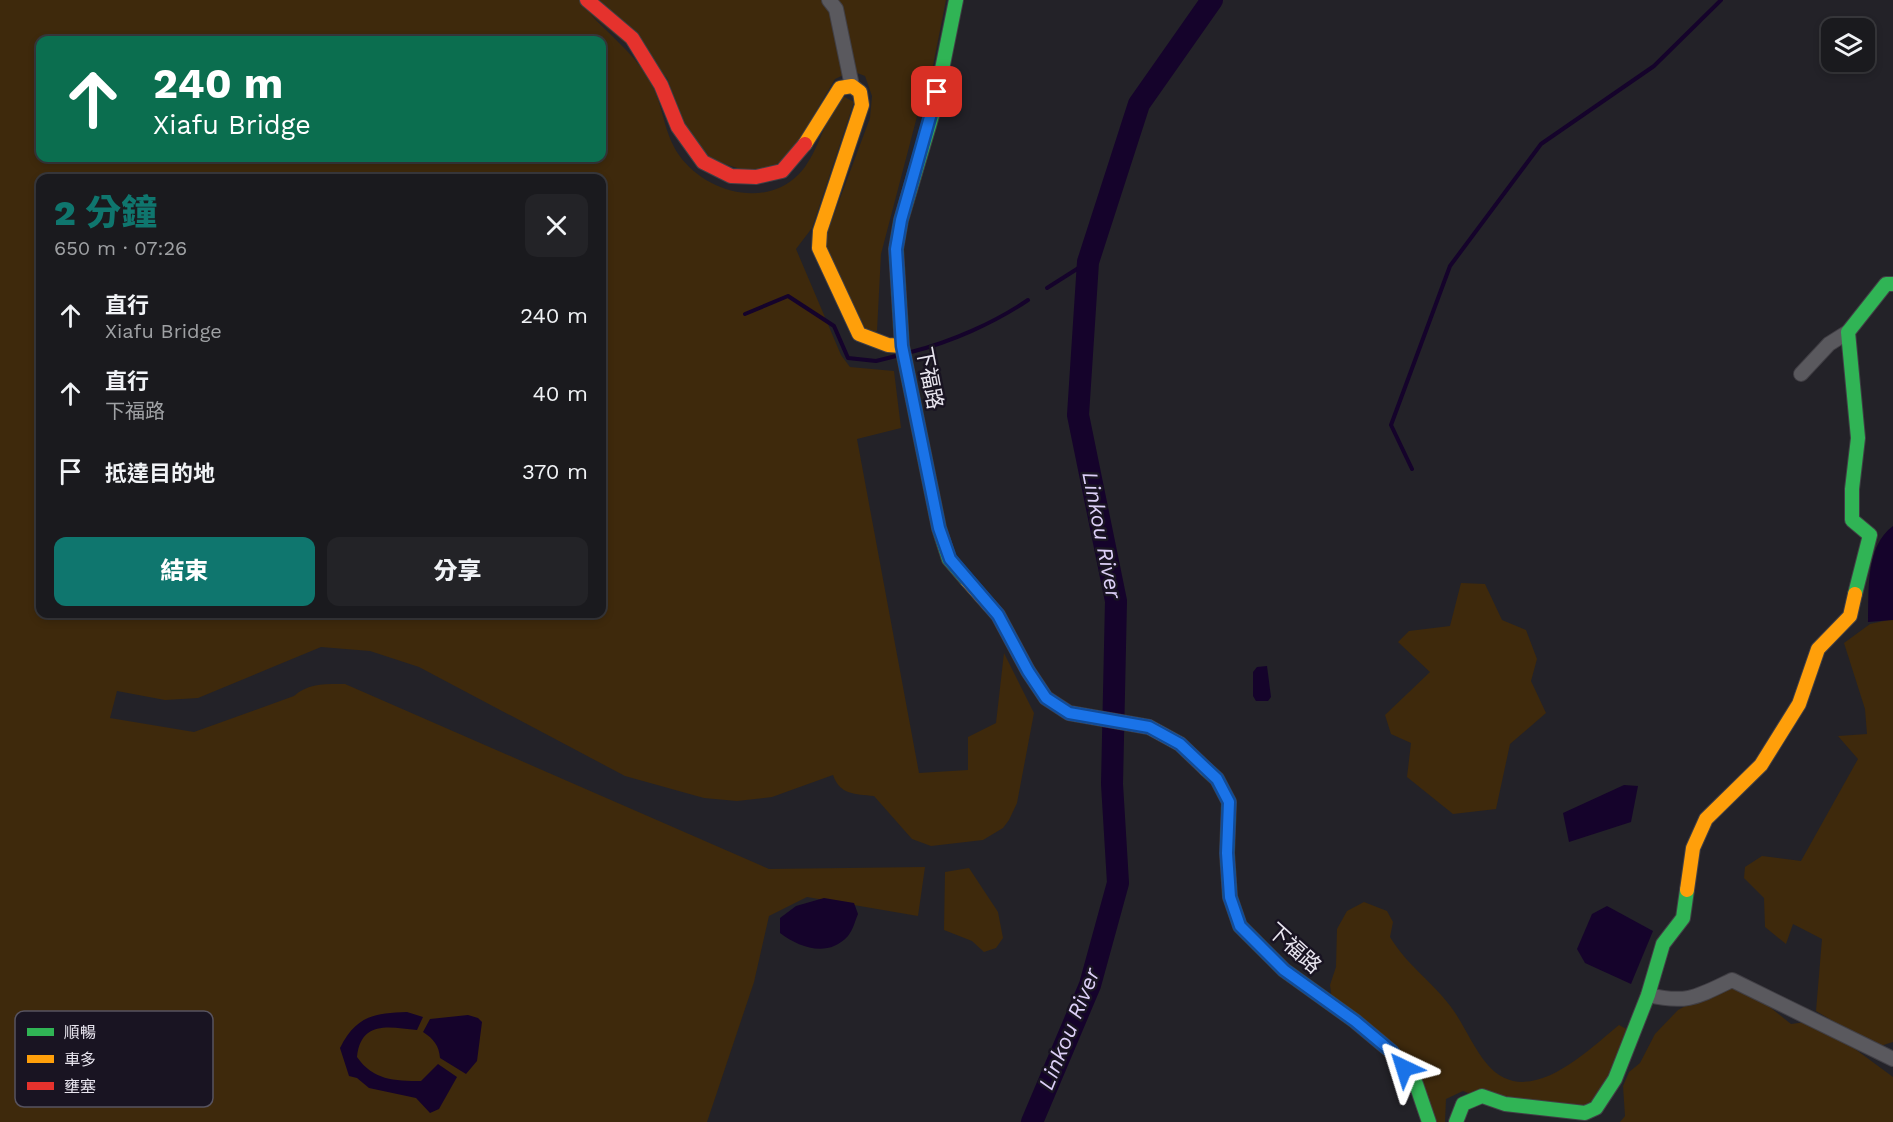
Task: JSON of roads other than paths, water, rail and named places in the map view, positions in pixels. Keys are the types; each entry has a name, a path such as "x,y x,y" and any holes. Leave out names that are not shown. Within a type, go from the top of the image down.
{"street":[{"path":"587,0 632,38 661,85 678,127 703,162 731,176 756,177 782,171 810,139 840,88 852,86"},
{"path":"829,0 836,9 852,86 860,92 862,105 820,231 819,248 859,334 888,345 902,346"},
{"name":"下福路","path":"956,0 934,109 901,220 896,249 902,346 939,528 950,559 998,615 1028,671 1046,698 1063,710 1080,716 1149,727 1180,744 1217,779 1229,802 1227,853 1230,897 1240,926 1284,970 1355,1021 1392,1052 1416,1084 1429,1122"},
{"path":"1801,374 1829,344 1848,332 1886,284 1893,284"},
{"path":"1456,1122 1463,1104 1482,1096 1505,1104 1585,1113 1596,1108 1615,1079 1648,995 1663,944 1683,918 1693,848 1706,819 1761,765 1799,704 1818,649 1850,616 1870,535 1852,520 1852,489 1858,438 1848,332"},
{"path":"1648,995 1671,1000 1696,998 1732,980 1893,1059"}],"waterway":[{"name":"Linkou River","path":"1032,1122 1090,985 1118,883 1112,784 1116,601 1078,415 1088,262 1139,104 1212,0"},
{"path":"1412,469 1391,425 1450,266 1541,144 1654,66 1721,0"},
{"path":"1047,288 1088,262"},
{"path":"745,314 788,296 834,326 848,358 876,361 896,356"},
{"path":"911,352 972,331 1028,300"}]}
